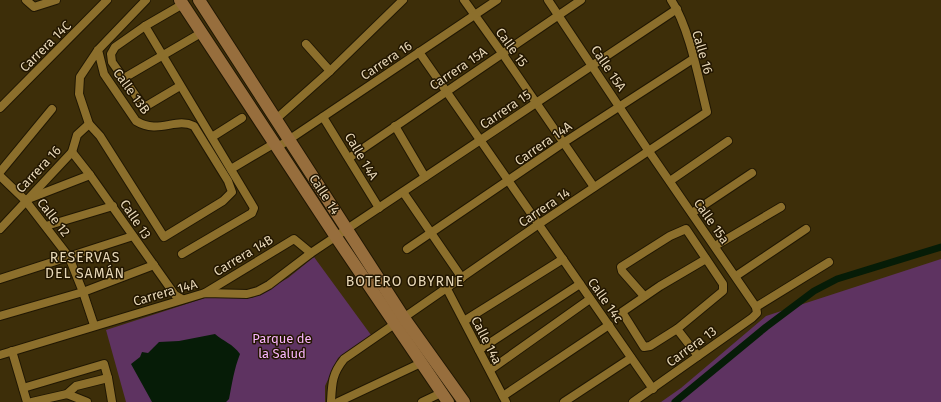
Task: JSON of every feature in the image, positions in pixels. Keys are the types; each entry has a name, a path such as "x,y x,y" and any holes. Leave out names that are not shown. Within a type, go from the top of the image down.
{"main road":[{"name":"Calle 14","path":"199,0 347,230 400,321 421,363 445,397"},
{"name":"Calle 14","path":"181,2 277,145 336,237 464,402"}],"street":[{"path":"26,0 34,7 56,0"},
{"name":"Carrera 14C","path":"0,108 107,0"},
{"path":"89,124 79,94 80,77 98,50 146,0"},
{"path":"275,120 330,71 403,0"},
{"name":"Calle 15","path":"464,0 594,188"},
{"name":"Carrera 16","path":"231,169 289,140 497,0"},
{"name":"Calle 15A","path":"548,0 593,65 648,150"},
{"name":"Carrera 15A","path":"349,158 581,0"},
{"name":"Calle 16","path":"671,0 677,9 693,59 707,112"},
{"path":"180,86 148,105 143,106 112,62 111,54 114,46 181,2"},
{"name":"Carrera 15","path":"347,230 677,9"},
{"path":"145,26 162,57 254,208 252,213 182,254"},
{"name":"Calle 13B","path":"124,78 201,33"},
{"path":"306,44 330,71"},
{"name":"Calle 13B","path":"89,124 100,136 164,237 223,201 232,192 228,181 194,126 181,123 156,128 136,121 104,74 98,50"},
{"path":"419,52 539,224"},
{"name":"Carrera 14A","path":"407,249 510,181 563,143 693,59"},
{"path":"0,172 52,109"},
{"name":"Carrera 14","path":"331,402 332,381 336,370 344,359 539,224 707,112"},
{"name":"Calle 14A","path":"323,117 379,208"},
{"path":"212,137 242,118"},
{"name":"Carrera 16","path":"0,229 72,152 77,135 89,124"},
{"path":"395,126 425,177"},
{"path":"670,181 728,141"},
{"name":"Calle 15a","path":"648,150 756,307"},
{"name":"Calle 13","path":"72,152 113,206 175,295 182,299"},
{"path":"692,213 752,173"},
{"path":"26,200 90,175"},
{"name":"Calle 12","path":"0,176 26,200 69,257 94,325"},
{"path":"403,192 462,278"},
{"path":"46,226 113,206"},
{"path":"715,246 781,207"},
{"name":"Calle 14c","path":"539,224 653,389"},
{"path":"644,296 622,271 622,267 670,236 686,229 723,284 723,291 677,329 650,346 644,347 622,312 644,296 706,259"},
{"path":"736,276 806,229"},
{"name":"Carrera 14A","path":"0,355 94,325 182,299 192,298 205,293 247,294 258,291 269,285 311,253 347,230"},
{"path":"0,279 133,236"},
{"name":"Carrera 14B","path":"205,293 220,282 294,239 311,253"},
{"path":"464,321 563,259"},
{"path":"756,307 829,262"},
{"path":"0,316 83,292 154,265"},
{"path":"220,282 223,294"},
{"path":"479,350 580,284"},
{"name":"Calle 14a","path":"447,289 504,399"},
{"path":"490,370 590,299"},
{"name":"Carrera 13","path":"633,402 752,318 757,313 756,307"},
{"path":"504,399 609,325"},
{"path":"677,329 698,356"},
{"path":"12,351 27,402"},
{"path":"564,402 631,358"},
{"path":"338,402 421,363"},
{"path":"23,388 104,364 112,402"},
{"path":"32,402 67,394 76,386 108,378"},
{"path":"67,394 87,402"},
{"path":"422,402 445,397"}],"green space":[{"name":"Parque de la Salud","path":"314,257 371,335 338,358 325,386 325,402 126,402 106,330 208,297 252,298 288,278"},
{"path":"941,259 941,402 661,402 681,388 766,316"}],"shaded area":[{"path":"215,334 231,345 240,354 229,399 226,402 152,402 131,364 140,357 142,352 148,353 159,342 179,341"}],"waterway":[{"path":"675,402 766,327 814,291 837,279 941,247"}],"district":[{"name":"RESERVAS DEL SAMÁN","path":"85,266"},
{"name":"BOTERO OBYRNE","path":"405,281"}]}
